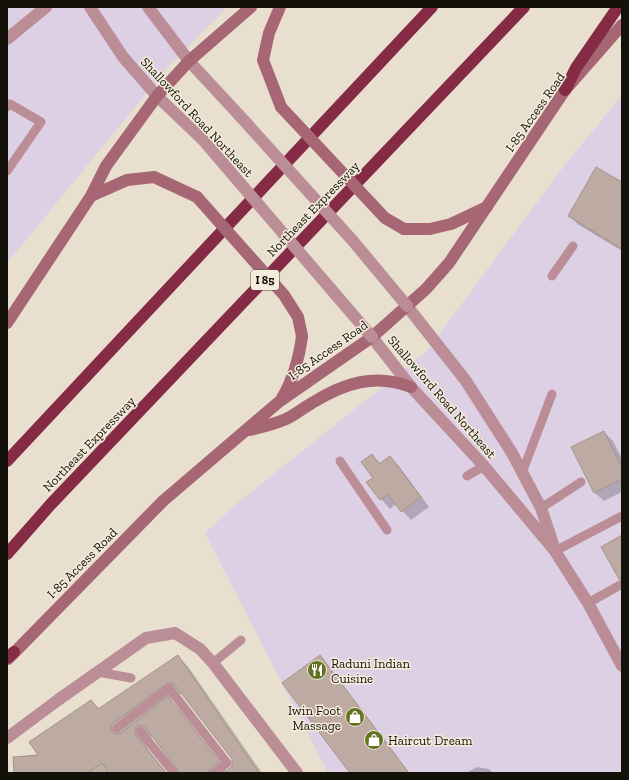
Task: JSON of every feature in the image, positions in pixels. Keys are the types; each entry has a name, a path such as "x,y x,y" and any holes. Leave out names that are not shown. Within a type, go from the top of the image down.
{"highway":[{"path":"7,461 432,7"},
{"name":"Northeast Expressway","path":"7,554 51,504 524,7"},
{"path":"565,90 576,68 618,7"}],"main road":[{"path":"7,323 91,196 106,166 157,96 189,61 251,7"},
{"path":"280,7 269,33 263,60 281,107 385,218 404,229 430,230 451,224 488,206"},
{"name":"I-85 Access Road","path":"9,657 163,501 246,432 280,401 372,337 426,288 449,262 565,90 622,25"},
{"path":"91,196 127,180 154,177 196,197 284,295 298,316 302,336 297,365 291,383 280,401"},
{"path":"246,432 286,419 333,391 353,384 379,379 394,381 411,387"}],"street":[{"path":"7,39 46,7"},
{"name":"Shallowford Road Northeast","path":"90,7 123,57 157,96 204,140 372,337 411,387 484,466 555,551 621,659"},
{"name":"Shallowford Road Northeast","path":"148,7 189,61 239,114 353,241 407,306 466,382 512,453 541,508 555,551"},
{"path":"7,738 146,638 175,634 200,649 213,663 296,773"}],"lane":[{"path":"7,107 10,104 41,122 7,171"},
{"path":"552,276 573,246"},
{"path":"522,473 552,394"},
{"path":"340,461 387,530"},
{"path":"467,476 484,466"},
{"path":"541,508 581,482"},
{"path":"555,551 622,516"},
{"path":"588,603 622,584"},
{"path":"213,663 241,640"},
{"path":"98,672 130,678"},
{"path":"117,728 169,688 227,763 214,773"},
{"path":"140,731 174,773"}],"shaded area":[{"path":"7,7 227,7 169,66 7,263"},
{"path":"622,95 622,773 328,773 205,533 235,505 426,352 561,170"}],"building":[{"path":"596,167 622,182 622,249 568,216"},
{"path":"604,431 622,467 622,479 594,493 571,447"},
{"path":"372,454 379,464 390,456 421,497 401,512 388,494 380,500 366,482 373,478 361,462"},
{"path":"622,535 622,578 619,579 601,547"},
{"path":"178,655 259,773 224,773 232,766 232,759 174,684 169,682 113,723 111,726 112,731 115,734 121,733 168,696 219,762 210,769 208,773 180,773 145,727 139,725 135,728 135,734 166,773 109,773 102,763 87,773 14,773 13,757 38,755 29,742 91,700 98,709"},
{"path":"320,655 409,773 350,773 282,683"}],"place":[{"name":"Raduni Indian Cuisine","path":"317,670"},
{"name":"Iwin Foot Massage","path":"355,717"},
{"name":"Haircut Dream","path":"374,740"}]}
